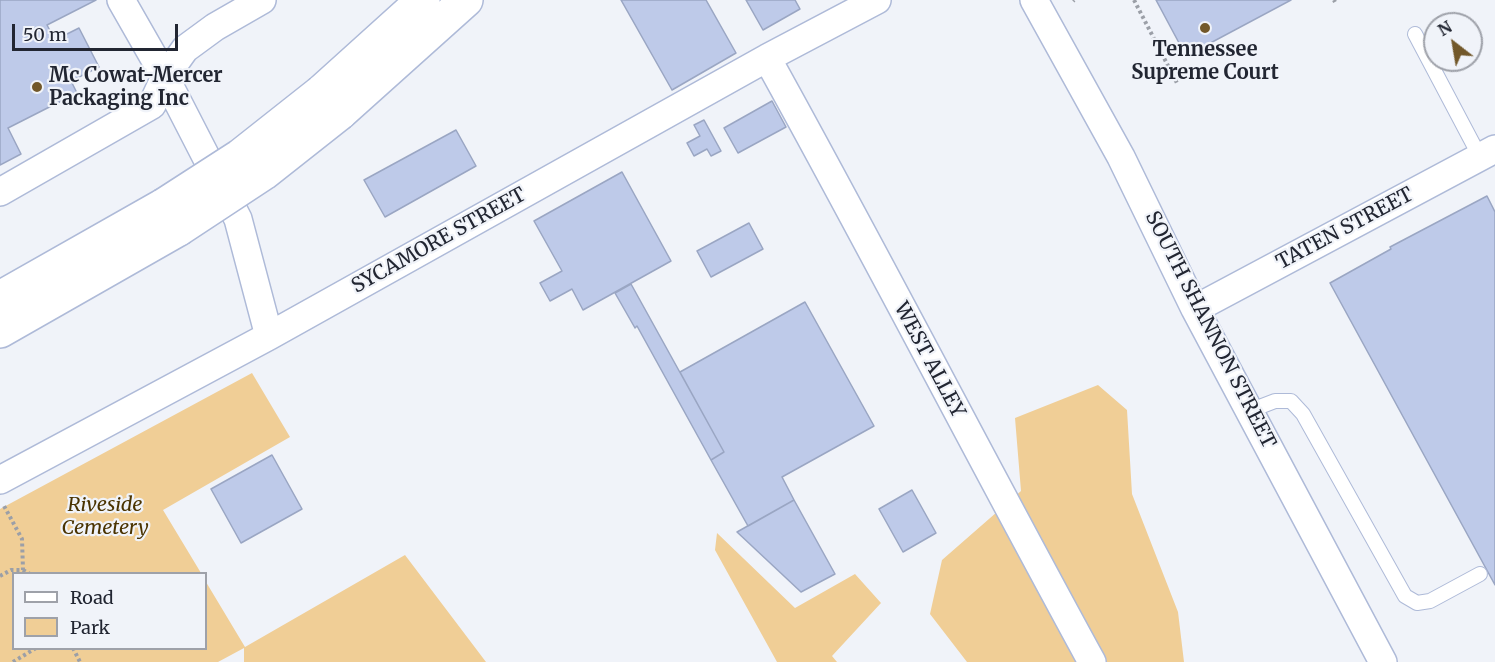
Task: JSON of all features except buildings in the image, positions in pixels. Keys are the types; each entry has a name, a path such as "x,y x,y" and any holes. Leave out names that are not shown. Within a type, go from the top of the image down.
{"highway":[{"path":"331,102 423,0"},
{"path":"0,331 172,217 240,156 331,102 466,0"},
{"path":"0,298 172,217"}],"street":[{"path":"121,0 165,77 238,219 269,336"},
{"path":"0,192 152,105 165,77 185,49 215,27 261,0"},
{"name":"SYCAMORE STREET","path":"0,480 269,336 767,58 877,0"},
{"name":"SOUTH SHANNON STREET","path":"1034,0 1121,157 1195,309 1383,662"},
{"name":"WEST ALLEY","path":"767,58 850,208 990,476 1092,662"},
{"name":"TATEN STREET","path":"1195,309 1488,153"}],"lane":[{"path":"1415,34 1488,153"},
{"path":"1249,411 1275,401 1291,401 1303,414 1405,596 1417,603 1430,601 1480,574"}],"path":[{"path":"1134,0 1178,85"},
{"path":"0,499 22,539 23,570"},
{"path":"0,576 11,570 28,572"},
{"path":"13,662 33,650"}],"green space":[{"name":"Riveside Cemetery","path":"252,373 290,437 163,510 200,572 12,572 12,650 207,650 207,584 245,647 405,555 486,662 244,662 244,648 218,662 0,662 0,509"},
{"path":"1098,385 1127,410 1132,494 1178,612 1184,662 967,662 930,614 942,560 1021,491 1015,418"},
{"path":"717,533 795,608 855,574 881,603 832,656 837,662 777,662 715,550"}],"place":[{"name":"Tennessee Supreme Court","path":"1205,28"},
{"name":"Mc Cowat-Mercer Packaging Inc","path":"37,87"}]}
